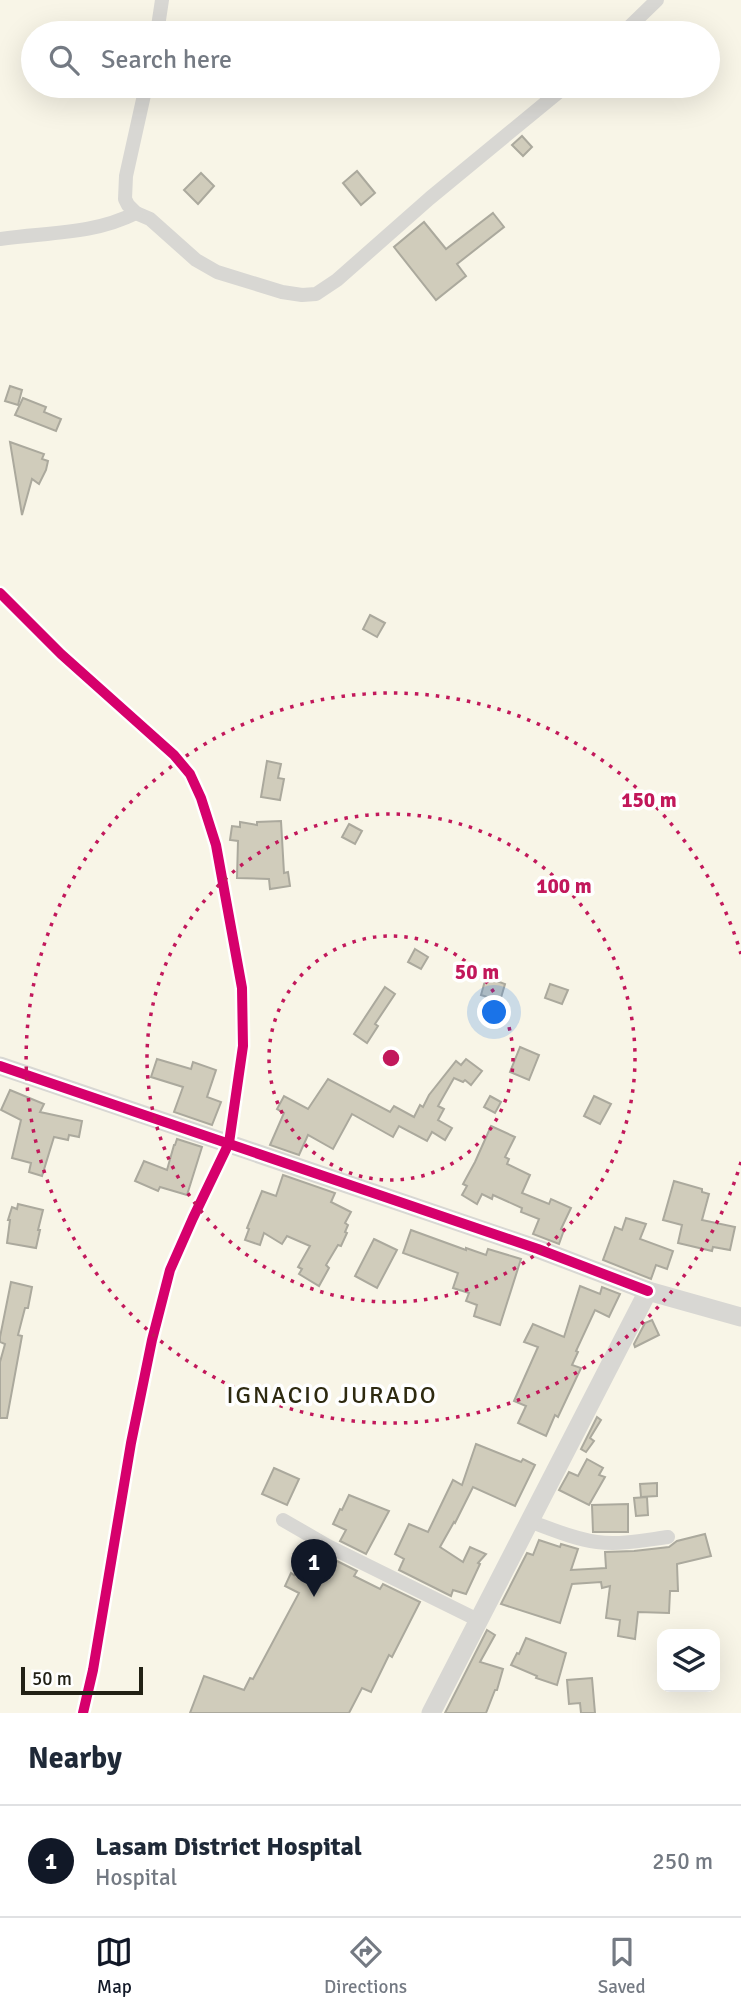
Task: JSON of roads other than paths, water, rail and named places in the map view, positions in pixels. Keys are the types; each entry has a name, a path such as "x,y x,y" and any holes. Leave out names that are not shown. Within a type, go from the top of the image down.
{"street":[{"path":"159,21 162,0"},
{"path":"635,21 657,0"},
{"path":"143,98 126,176 125,199 128,205 136,213 150,219 196,260 217,272 282,292 302,295 316,294 337,280 430,198 551,98"},
{"path":"0,239 93,229 136,213"},
{"path":"0,593 61,654 174,755 190,774 216,845 242,988 243,1046 229,1143 170,1270 161,1305 131,1443 96,1657 83,1713"},
{"path":"0,1066 538,1249 648,1291 741,1317"},
{"path":"431,1713 648,1291"},
{"path":"283,1520 328,1546 478,1620"},
{"path":"530,1521 563,1534 597,1542 668,1537"}],"place":[{"name":"Lasam District Hospital","path":"314,1597"}],"district":[{"name":"IGNACIO JURADO","path":"332,1395"}]}
